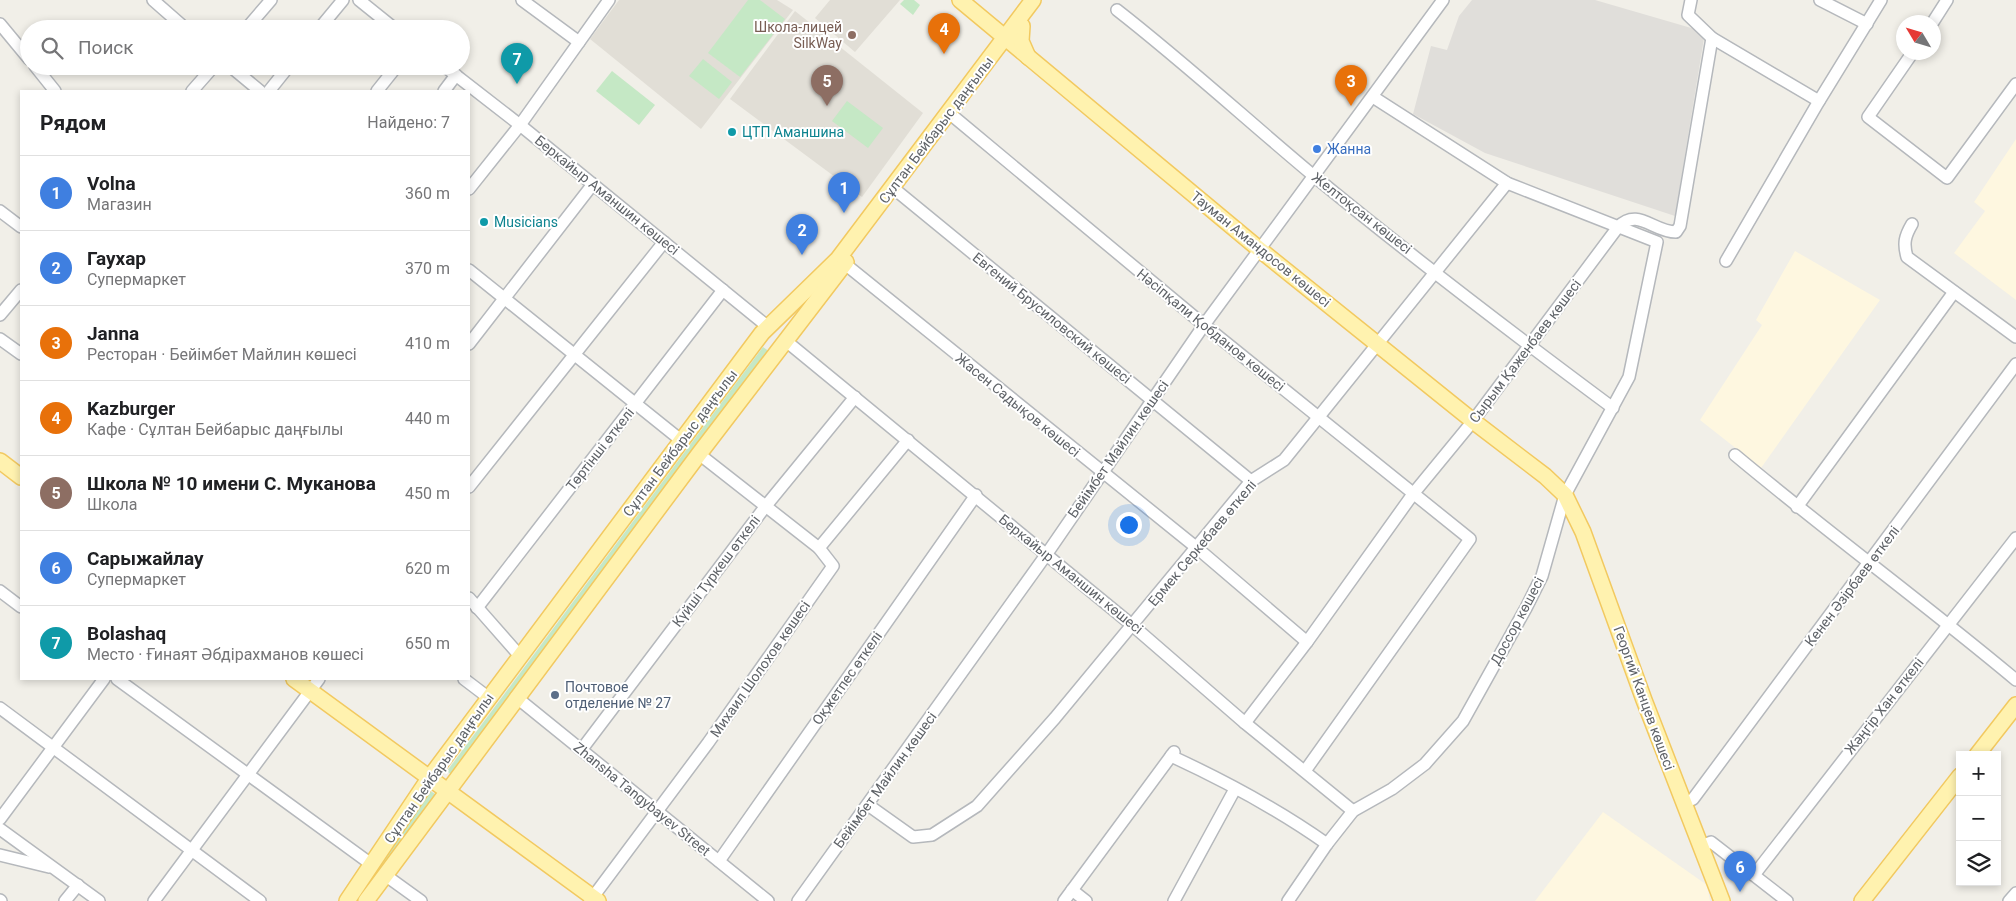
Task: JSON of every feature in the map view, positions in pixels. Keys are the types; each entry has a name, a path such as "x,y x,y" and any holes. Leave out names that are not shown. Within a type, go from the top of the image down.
{"main road":[{"name":"Тауман Амандосов көшесі","path":"960,0 1259,249 1472,421 1546,476 1565,495"},
{"name":"Сұлтан Бейбарыс даңғылы","path":"1020,24 1032,0"},
{"name":"Сұлтан Бейбарыс даңғылы","path":"366,901 698,454 786,341 798,322 845,264 954,117 1007,40 1042,0"},
{"path":"981,18 997,25 1020,24 1022,47 1029,59"},
{"path":"981,18 991,33 996,56 1018,56 1029,59"},
{"name":"Сұлтан Бейбарыс даңғылы","path":"347,901 430,777 767,326 838,259 996,56"},
{"path":"783,311 792,314 798,322"},
{"path":"0,461 20,476"},
{"name":"Георгий Канцев көшесі","path":"1565,495 1583,532 1722,901"},
{"path":"298,680 315,685 430,777 593,900"},
{"path":"1980,751 2016,705"},
{"path":"1862,901 1956,781"}],"street":[{"path":"152,0 175,20"},
{"path":"254,20 271,0"},
{"path":"326,20 342,0"},
{"path":"359,0 384,20"},
{"path":"522,0 579,42"},
{"path":"470,189 520,125 609,0"},
{"name":"Бейімбет Майлин көшесі","path":"798,901 1046,555 1101,472 1204,325 1374,97 1443,0"},
{"path":"1692,0 1688,15 1712,38 1819,101"},
{"path":"1820,0 1866,24"},
{"path":"1726,260 1819,101 1881,0"},
{"path":"1937,15 1947,0"},
{"name":"Желтоқсан көшесі","path":"1117,10 1160,44 1315,177 1528,345 1613,408"},
{"path":"0,24 20,48"},
{"path":"1374,97 1507,183 1618,227 1626,219 1635,218 1669,232 1676,232 1680,226 1712,38"},
{"path":"1907,60 1868,117 1948,178 2016,84"},
{"path":"42,75 54,90"},
{"path":"193,90 206,75"},
{"path":"241,75 259,90"},
{"path":"270,90 282,75"},
{"path":"378,90 390,75"},
{"path":"445,90 456,75"},
{"name":"Беркайыр Аманшин көшесі","path":"456,75 767,326"},
{"name":"Нәсіпқали Қобданов көшесі","path":"954,117 1204,325 1470,539 1305,771"},
{"name":"Ермек Серкебаев өткелі","path":"868,805 913,837 932,835 977,806 1055,718 1251,481 1284,460 1320,418 1435,271 1507,183"},
{"path":"470,343 593,184"},
{"name":"Евгений Брусиловский көшесі","path":"898,192 1251,481"},
{"path":"0,211 20,226"},
{"path":"1912,224 1905,236 1904,247 1907,257 2016,337"},
{"name":"Доссор көшесі","path":"1354,811 1392,789 1425,764 1463,721 1542,576 1565,495 1629,377 1657,242 1618,227"},
{"name":"Сырым Қаженбаев көшесі","path":"1245,723 1307,642 1413,494 1472,421 1618,227"},
{"path":"470,485 664,242"},
{"name":"Жасен Садықов көшесі","path":"845,264 1197,548 1307,642"},
{"path":"470,271 503,300 682,441"},
{"name":"Төртінші өткелі","path":"477,608 723,290"},
{"path":"0,315 20,291"},
{"path":"1797,507 1954,292"},
{"path":"0,339 20,353"},
{"name":"Беркайыр Аманшин көшесі","path":"786,341 976,495 1132,625 1245,723 1354,811"},
{"name":"Кенен Әзірбаев өткелі","path":"1684,802 1693,799 2016,364"},
{"name":"Күйші Түркеш өткелі","path":"582,749 765,507 855,397"},
{"path":"698,454 819,548 908,440"},
{"path":"1735,455 1797,507 1948,623 2016,680"},
{"name":"Оқжетпес өткелі","path":"719,861 976,495"},
{"name":"Жәңгір Хан өткелі","path":"1754,875 1948,623 2016,538"},
{"name":"Михаил Шолохов көшесі","path":"593,900 833,566 819,548"},
{"path":"0,591 20,606"},
{"path":"470,599 520,656"},
{"path":"0,820 103,680"},
{"path":"118,680 371,864"},
{"path":"465,680 488,698"},
{"path":"154,901 315,685"},
{"name":"Zhansha Tangybayev Street","path":"516,697 768,901"},
{"path":"0,708 260,901"},
{"path":"1064,901 1172,754 1303,826 1327,844"},
{"path":"1174,901 1235,789"},
{"path":"1288,901 1327,844 1354,811"},
{"path":"0,829 99,901"},
{"path":"1701,846 1711,842 1787,901"},
{"path":"0,855 54,868"},
{"path":"385,875 421,901"},
{"path":"64,901 78,886"},
{"path":"1072,890 1086,901"},
{"path":"2009,901 2016,893"}],"shaded area":[{"path":"619,0 777,0 793,10 701,129 590,39"},
{"name":"Школа-лицей SilkWay","path":"830,0 900,0 855,52 815,18"},
{"path":"1472,0 1595,0 1705,32 1675,216 1485,153 1413,114 1431,46 1447,50 1459,16"},
{"path":"795,11 923,113 862,197 730,99"},
{"path":"2016,139 2016,300 1954,253 1985,211 1974,202"},
{"path":"1795,251 1880,300 1761,468 1700,420 1762,325 1756,320"},
{"path":"1603,812 1707,885 1710,901 1535,901"}],"green space":[{"path":"748,0 760,0 785,19 740,77 708,53"},
{"path":"904,0 914,0 920,5 913,15 900,4"},
{"path":"703,59 732,82 719,99 689,76"},
{"path":"612,71 655,105 639,125 596,91"},
{"path":"847,101 883,128 868,148 832,121"},
{"path":"763,347 770,352 453,776 447,771"},
{"path":"430,791 437,795 362,901 354,901"}],"place":[{"name":"Школа-лицей SilkWay","path":"852,35"},
{"name":"Kazburger","path":"944,54"},
{"name":"Bolashaq","path":"517,84"},
{"name":"Школа № 10 имени С. Муканова","path":"827,106"},
{"name":"Janna","path":"1351,106"},
{"name":"ЦТП Аманшина","path":"732,132"},
{"name":"Жанна","path":"1317,149"},
{"name":"Volna","path":"844,213"},
{"name":"Musicians","path":"484,222"},
{"name":"Гаухар","path":"802,255"},
{"name":"Почтовое отделение № 27","path":"555,695"},
{"name":"Сарыжайлау","path":"1740,892"}]}
